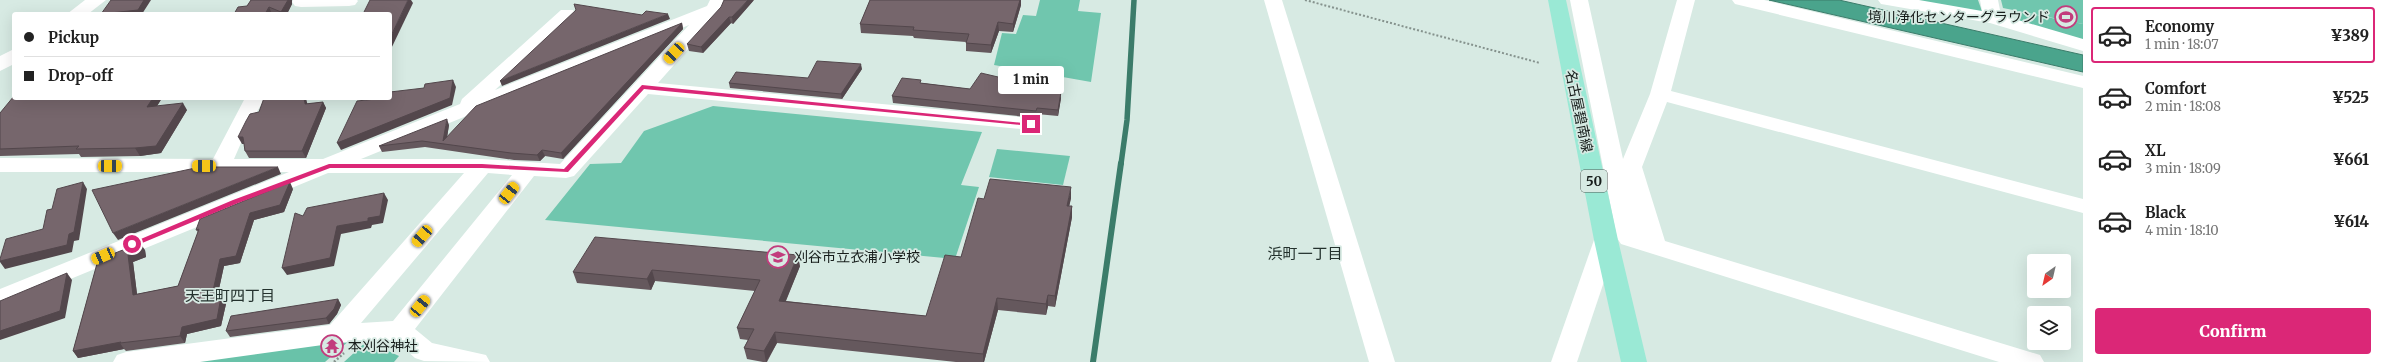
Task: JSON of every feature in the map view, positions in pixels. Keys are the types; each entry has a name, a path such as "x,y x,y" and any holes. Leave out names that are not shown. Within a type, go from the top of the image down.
{"main road":[{"name":"名古屋碧南線","path":"1557,0 1606,240 1634,362"}],"street":[{"path":"61,12 79,0"},
{"path":"79,12 97,0"},
{"path":"1274,0 1382,362"},
{"path":"1579,0 1629,238 1654,244 2031,362"},
{"path":"1654,244 1631,167 1660,94 1686,0"},
{"path":"1740,0 2083,82"},
{"path":"1887,0 1993,18 2083,45"},
{"path":"1989,0 1993,18"},
{"path":"300,6 349,1"},
{"path":"0,165 482,166 566,171 642,87 712,3"},
{"path":"0,299 235,201 329,166 458,113 712,3"},
{"path":"458,113 567,14"},
{"path":"0,52 12,44"},
{"path":"0,64 12,56"},
{"path":"642,87 1031,124"},
{"path":"1660,94 2083,206"},
{"path":"220,166 238,126 254,100"},
{"path":"336,334 482,166"},
{"path":"400,330 529,168"},
{"path":"1564,362 1606,240"},
{"path":"126,362 336,334 400,330 424,351 477,362"}],"path":[{"path":"1305,0 1540,63"}],"shaded area":[{"path":"1040,0 1080,0 1078,11 1101,13 1091,82 994,65 1002,33 1016,34 1023,15 1036,16"},
{"path":"1769,0 1839,0 2083,55 2083,72"},
{"name":"境川浄化センターグラウンド","path":"1887,0 1978,0 1984,17"},
{"name":"境川浄化センターグラウンド","path":"2001,0 2083,0 2083,24 2003,8"},
{"name":"境川浄化センターグラウンド","path":"2015,11 2083,24 2083,45 2018,20"},
{"path":"713,106 982,132 961,185 979,187 955,259 545,220 590,164 621,163 644,131"},
{"path":"997,149 1070,156 1063,185 989,177"},
{"path":"351,339 325,362 176,362"},
{"path":"367,341 399,356 394,362 344,362"}],"building":[{"path":"111,0 144,0 138,10 102,12"},
{"path":"251,0 288,0 281,12 269,7 266,12 235,12 238,7 247,6"},
{"path":"370,0 408,0 392,34 392,12 364,12"},
{"path":"724,0 748,0 732,17 729,17 701,47 687,44 721,7"},
{"path":"870,0 1020,0 1013,24 998,22 991,45 966,43 969,34 913,30 914,27 860,24"},
{"path":"574,4 642,15 646,11 668,14 500,81 576,10"},
{"path":"682,23 561,153 542,150 537,155 511,153 422,141 379,146 447,119 443,141 476,106"},
{"path":"817,61 861,64 841,94 729,83 736,72 808,78"},
{"path":"981,73 1011,80 1043,84 1041,90 1061,92 1058,110 1037,108 1036,111 892,96 902,78 921,80 920,83 970,89"},
{"path":"453,80 450,98 337,143 357,101 392,100 392,92 424,88 425,84"},
{"path":"12,98 12,100 152,100 147,107 183,103 156,146 135,148 76,149 79,146 0,149 0,113"},
{"path":"263,100 304,100 305,104 323,102 302,151 245,151 243,137 238,137 250,114 259,112"},
{"path":"200,167 278,167 113,233 92,190"},
{"path":"990,179 1071,187 1067,206 1072,206 1055,296 1048,295 1046,304 997,298 983,354 775,332 764,351 744,348 754,329 737,328 760,280 652,270 647,279 573,272 595,237 798,255 779,301 926,316 945,255 961,257 978,198 984,199"},
{"path":"83,182 74,232 69,234 67,245 0,261 6,239 43,229 47,210 52,209 57,189"},
{"path":"290,182 280,205 250,213 236,256 220,259 211,300 221,297 217,319 182,327 180,336 120,343 121,342 73,351 98,260 140,243 141,250 128,255 133,295 178,286 199,229 196,230 200,219"},
{"path":"384,193 380,216 368,218 368,221 337,226 330,258 282,268 295,213 303,216 307,208"},
{"path":"67,273 60,311 0,331 0,301"},
{"path":"338,299 334,309 326,318 226,331 231,316"}],"waterway":[{"path":"1121,164 1127,120 1134,0"},
{"path":"1093,362 1121,163"}],"place":[{"name":"境川浄化センターグラウンド","path":"2066,17"},
{"name":"刈谷市立衣浦小学校","path":"778,257"},
{"name":"本刈谷神社","path":"332,346"}],"district":[{"name":"浜町一丁目","path":"1305,254"},
{"name":"天王町四丁目","path":"230,296"}],"route":[{"path":"132,244 235,201 329,166 482,166 566,171 642,87 1031,124"}]}
